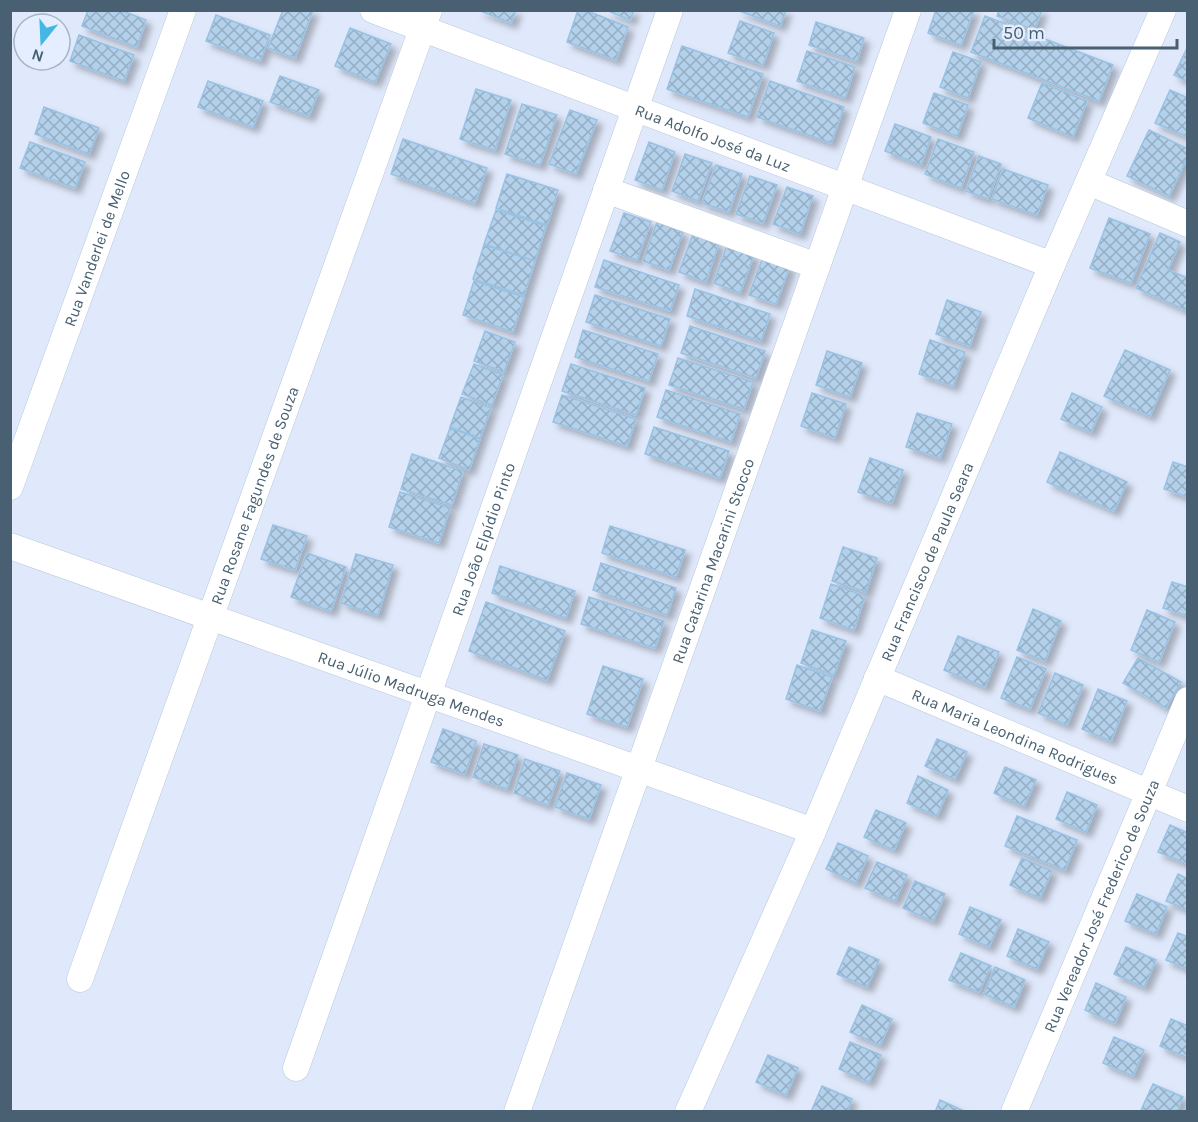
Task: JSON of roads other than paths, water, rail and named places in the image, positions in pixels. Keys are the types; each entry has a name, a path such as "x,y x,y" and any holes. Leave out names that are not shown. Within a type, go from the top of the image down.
{"street":[{"name":"Rua Vanderlei de Mello","path":"10,487 183,10"},
{"name":"Rua Adolfo José da Luz","path":"373,10 426,20 635,109 1052,266"},
{"name":"Rua João Elpídio Pinto","path":"296,1068 670,10"},
{"name":"Rua Catarina Macarini Stocco","path":"517,1112 908,10"},
{"name":"Rua Francisco de Paula Seara","path":"688,1112 813,831 1163,10"},
{"name":"Rua Rosane Fagundes de Souza","path":"80,979 426,20"},
{"path":"1089,182 1188,224"},
{"path":"606,190 817,266"},
{"name":"Rua Júlio Madruga Mendes","path":"10,546 813,831"},
{"name":"Rua Maria Leondina Rodrigues","path":"877,678 1188,809"},
{"name":"Rua Vereador José Frederico de Souza","path":"1014,1112 1188,700"}]}
